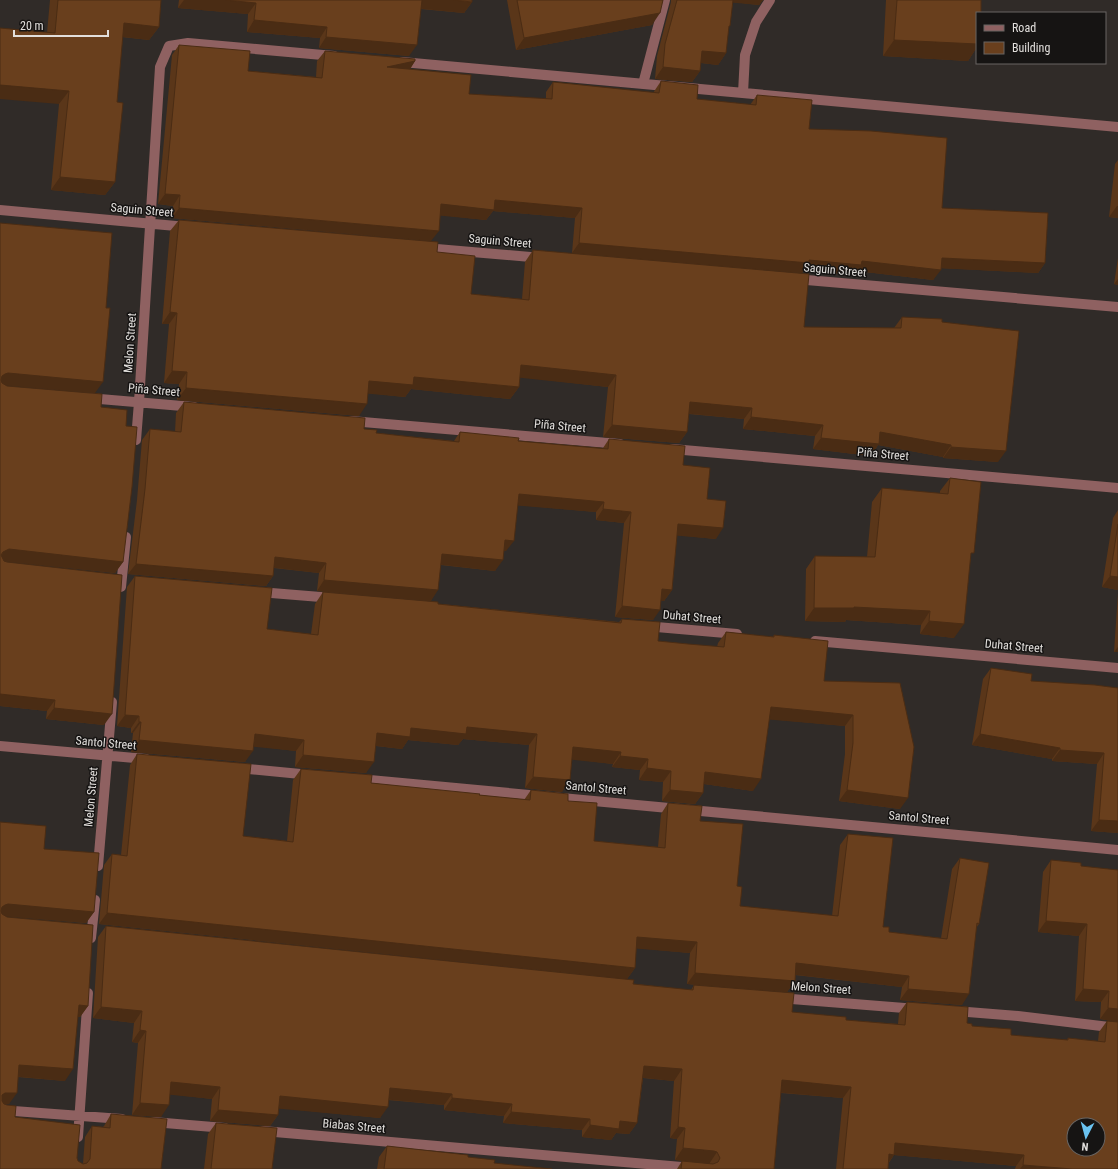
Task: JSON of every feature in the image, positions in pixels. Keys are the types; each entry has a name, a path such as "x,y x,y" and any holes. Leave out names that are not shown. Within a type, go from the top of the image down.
{"street":[{"path":"643,84 665,0"},
{"path":"743,93 746,55 756,22 770,0"},
{"name":"Melon Street","path":"135,447 160,67 169,46 188,43 345,57"},
{"path":"392,61 1118,127"},
{"name":"Saguin Street","path":"0,210 198,228"},
{"name":"Saguin Street","path":"412,247 554,259"},
{"name":"Saguin Street","path":"784,278 1118,307"},
{"name":"Piña Street","path":"77,397 203,408"},
{"name":"Piña Street","path":"338,420 632,445"},
{"name":"Piña Street","path":"664,448 1118,488"},
{"path":"120,595 127,529"},
{"path":"248,591 343,599"},
{"name":"Duhat Street","path":"635,625 746,635"},
{"name":"Duhat Street","path":"802,640 1118,668"},
{"name":"Melon Street","path":"97,875 112,695"},
{"name":"Santol Street","path":"0,746 156,760"},
{"path":"227,767 323,776"},
{"name":"Santol Street","path":"347,778 1118,850"},
{"path":"91,946 96,890"},
{"path":"77,1146 88,984"},
{"name":"Melon Street","path":"765,997 923,1009"},
{"path":"947,1011 1018,1016 1118,1028"},
{"path":"0,1110 238,1129"},
{"name":"Biabas Street","path":"254,1130 705,1169"}],"building":[{"path":"58,0 161,0 159,27 124,23 117,102 123,103 115,182 60,177 69,91 0,85 0,28 55,33"},
{"path":"225,0 422,0 417,45 326,37 327,27 254,20 256,3"},
{"path":"453,0 472,0 472,2"},
{"path":"517,0 663,0 660,13 524,38"},
{"path":"677,0 733,0 726,53 702,51 700,71 663,67 665,44"},
{"path":"897,0 981,0 981,12 976,12 976,44 894,40"},
{"path":"179,45 250,51 248,71 322,78 325,51 415,59 415,61 387,67 471,75 469,94 552,99 553,82 659,93 661,81 698,85 697,99 756,105 757,95 812,100 809,129 871,131 947,138 942,208 1048,213 1045,263 942,258 941,270 862,261 861,265 809,260 809,263 579,243 582,208 495,200 494,210 441,204 439,231 179,208 180,195 165,194"},
{"path":"179,220 438,242 437,252 475,256 471,294 529,300 533,250 809,274 804,327 901,328 902,317 942,319 942,322 1019,331 1006,451 951,447 951,445 880,432 879,444 821,438 823,425 751,417 752,408 690,402 687,432 612,425 616,375 521,365 519,387 414,377 413,385 369,381 367,404 186,388 187,372 172,371 177,313 170,312"},
{"path":"0,223 112,233 106,308 110,308 103,382 8,373 2,376 1,380 2,383 7,386 102,394 101,407 127,410 126,426 137,427 132,487 123,562 9,549 1,555 4,561 7,562 122,575 112,714 54,708 55,700 0,694"},
{"path":"184,402 365,418 364,429 377,430 376,433 459,442 460,432 519,438 518,441 608,449 609,439 685,446 683,465 710,468 707,499 726,501 723,528 678,524 672,590 662,589 660,610 622,606 631,512 603,509 604,502 519,494 514,541 505,540 503,560 442,554 438,590 324,580 326,563 275,557 273,576 136,564 145,489 150,429 181,432"},
{"path":"950,478 981,482 974,553 971,553 964,624 929,621 930,611 854,607 814,608 815,556 875,557 882,488 948,494"},
{"path":"1118,524 1118,577 1110,576"},
{"path":"135,576 272,588 267,629 318,635 323,592 438,602 438,604 621,623 622,619 660,622 658,641 688,644 724,647 726,632 774,637 774,635 828,641 824,681 900,683 914,747 908,798 847,790 853,743 853,715 771,707 761,779 705,772 703,793 670,790 671,771 647,768 648,759 620,756 621,752 573,747 570,780 533,777 537,734 467,727 466,734 411,728 410,737 377,733 374,762 303,755 304,740 255,734 253,751 139,740 141,722 139,722 139,716 125,715"},
{"path":"991,668 1032,674 1031,681 1118,688 1118,821 1099,820 1104,753 1060,750 1060,748 980,734"},
{"path":"137,754 251,764 243,836 293,842 301,769 372,775 371,783 530,800 531,790 568,794 568,801 597,803 594,841 665,848 668,803 702,806 700,821 743,824 737,886 742,887 740,906 838,916 848,834 893,838 883,927 889,927 889,932 947,939 960,858 989,863 979,924 977,923 969,994 908,989 909,976 796,963 795,981 695,973 697,942 637,937 635,968 107,913 112,854 127,856"},
{"path":"0,822 46,826 44,849 99,853 94,912 8,904 2,907 2,914 7,917 93,925 88,1006 79,1005 73,1069 19,1065 17,1093 5,1093 2,1095 2,1101 4,1104 16,1106 15,1117 80,1125 77,1158 78,1161 83,1164 87,1163 90,1159 92,1126 110,1128 111,1114 167,1119 161,1169 0,1169"},
{"path":"1051,860 1081,863 1081,866 1118,870 1118,1009 1108,1008 1109,991 1083,989 1087,924 1046,921"},
{"path":"106,926 634,980 633,984 693,990 694,985 794,993 792,1012 846,1017 846,1020 905,1025 907,1002 968,1007 967,1023 972,1024 972,1026 1011,1029 1011,1035 1068,1040 1068,1038 1105,1042 1107,1021 1118,1022 1118,1169 1072,1169 1023,1165 1024,1155 895,1143 894,1155 889,1154 888,1169 843,1169 851,1087 782,1080 774,1169 681,1169 682,1161 713,1164 718,1162 720,1158 717,1152 714,1151 683,1148 685,1128 678,1127 682,1069 644,1066 637,1123 620,1121 619,1129 590,1125 590,1119 511,1112 512,1104 452,1098 452,1094 390,1088 388,1107 280,1096 278,1115 218,1110 220,1087 171,1082 169,1105 140,1103 146,1031 140,1030 142,1011 101,1007"},
{"path":"216,1123 277,1128 272,1169 211,1169"},
{"path":"387,1146 468,1155 468,1157 495,1160 494,1163 552,1169 384,1169"}]}
